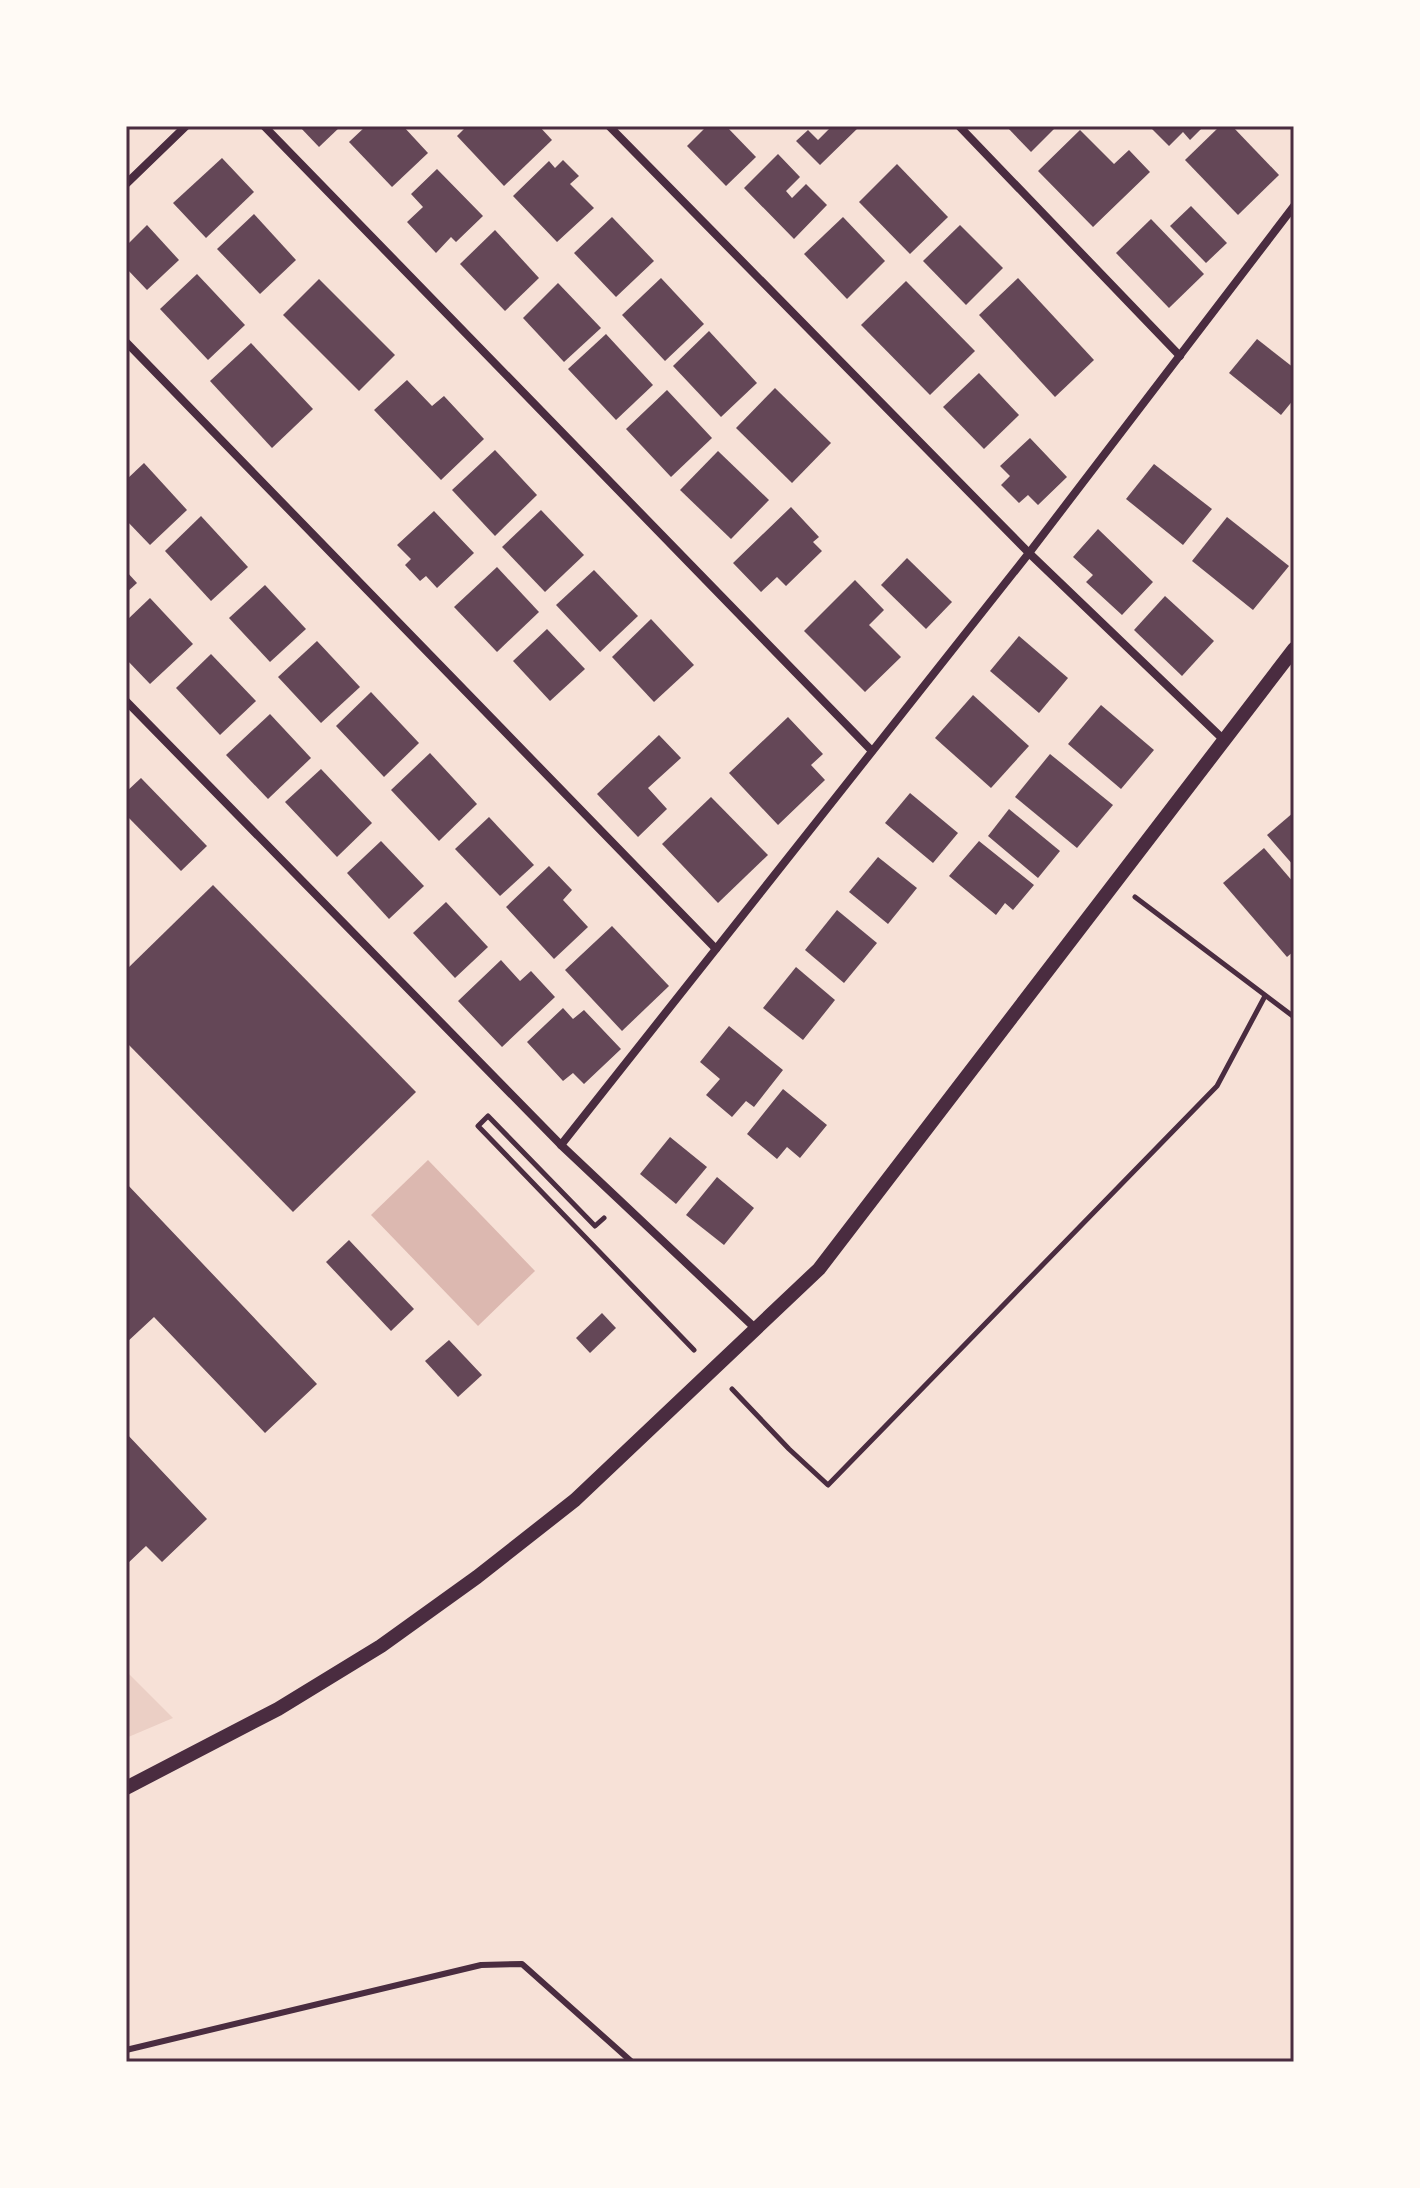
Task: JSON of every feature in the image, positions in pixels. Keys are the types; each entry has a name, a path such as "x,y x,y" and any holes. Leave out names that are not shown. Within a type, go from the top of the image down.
{"street":[{"path":"126,184 186,126"},
{"path":"264,126 872,751"},
{"path":"609,126 1029,553 1225,741"},
{"path":"959,126 1180,356"},
{"path":"561,1145 1029,553 1294,206"},
{"path":"126,342 716,949"},
{"path":"126,1788 278,1709 381,1646 477,1577 575,1500 819,1269 1294,649"},
{"path":"126,701 561,1145 755,1328"}],"lane":[{"path":"126,2050 481,1965 522,1964 632,2062"}],"path":[{"path":"1116,882 1294,1017"},
{"path":"725,1382 828,1485 1217,1086 1265,996"},
{"path":"611,1213 595,1226 488,1116 478,1126 704,1360"}],"shaded area":[{"path":"428,1160 535,1271 478,1326 371,1215"},
{"path":"126,1671 173,1718 126,1738"}],"building":[{"path":"299,126 341,126 319,147"},
{"path":"366,126 403,126 428,153 392,187 349,142"},
{"path":"467,126 539,126 552,140 504,186 457,136"},
{"path":"707,126 726,126 756,157 726,186 687,146"},
{"path":"832,126 859,127 820,165 796,141 808,130 818,140"},
{"path":"1006,126 1057,126 1031,152"},
{"path":"1149,126 1202,128 1190,140 1183,132 1169,146"},
{"path":"1220,126 1232,126 1279,175 1238,215 1185,160"},
{"path":"1080,130 1114,164 1129,150 1150,172 1093,227 1038,171"},
{"path":"778,154 800,177 786,191 792,198 806,184 827,205 794,239 744,188"},
{"path":"222,158 254,192 206,238 173,203"},
{"path":"563,160 579,176 570,184 594,208 557,242 513,196 549,161 555,168"},
{"path":"897,164 948,217 910,254 859,202"},
{"path":"437,169 483,216 456,242 451,237 436,253 407,222 423,207 411,194"},
{"path":"1191,206 1227,243 1206,263 1170,226"},
{"path":"254,214 296,260 260,294 217,249"},
{"path":"612,217 654,261 616,297 574,253"},
{"path":"843,217 885,261 847,299 804,254"},
{"path":"1151,219 1204,274 1169,308 1116,253"},
{"path":"147,225 179,260 147,290 126,268 126,246"},
{"path":"960,225 1003,268 966,305 923,261"},
{"path":"495,230 539,278 505,311 460,264"},
{"path":"197,274 245,325 208,360 160,309"},
{"path":"661,278 704,324 665,361 622,315"},
{"path":"1018,278 1094,360 1055,397 979,315"},
{"path":"319,279 395,355 359,391 283,315"},
{"path":"906,281 975,351 930,395 861,325"},
{"path":"558,283 601,328 564,362 523,318"},
{"path":"709,331 757,383 721,417 673,366"},
{"path":"606,334 653,385 616,420 568,369"},
{"path":"1257,339 1294,368 1294,399 1281,415 1229,373"},
{"path":"251,343 313,409 272,448 210,381"},
{"path":"979,373 1019,415 984,449 943,407"},
{"path":"407,380 432,406 444,396 484,439 441,480 374,410"},
{"path":"775,388 831,443 792,483 736,428"},
{"path":"667,390 712,438 671,477 626,429"},
{"path":"1030,438 1067,477 1038,505 1028,495 1019,503 1001,485 1010,476 1000,466"},
{"path":"495,450 537,495 495,536 452,490"},
{"path":"718,451 769,500 731,539 680,490"},
{"path":"144,463 187,510 150,545 126,520 126,480"},
{"path":"1154,464 1212,509 1183,545 1126,499"},
{"path":"791,507 819,537 813,542 822,551 786,586 777,577 761,592 733,563"},
{"path":"541,510 584,555 545,592 502,547"},
{"path":"434,511 474,553 437,588 426,576 420,581 405,565 411,559 397,545"},
{"path":"201,516 248,567 211,601 165,551"},
{"path":"1227,517 1289,566 1253,610 1192,561"},
{"path":"1098,529 1153,582 1122,615 1086,582 1093,575 1073,557"},
{"path":"907,558 952,602 926,629 881,585"},
{"path":"497,567 539,612 497,652 454,607"},
{"path":"594,570 638,616 600,652 556,605"},
{"path":"126,571 137,583 126,593"},
{"path":"855,580 884,610 869,625 901,657 865,692 804,631"},
{"path":"265,585 306,629 270,662 229,618"},
{"path":"1165,596 1214,641 1182,676 1134,630"},
{"path":"150,598 193,644 150,684 126,659 126,621"},
{"path":"651,619 694,665 654,702 612,657"},
{"path":"547,629 585,669 550,701 513,661"},
{"path":"1019,636 1068,678 1039,713 990,671"},
{"path":"317,641 360,687 321,723 278,677"},
{"path":"211,654 256,701 220,735 176,688"},
{"path":"371,692 419,743 384,777 336,726"},
{"path":"973,695 1029,746 991,788 935,738"},
{"path":"1101,705 1154,750 1121,789 1068,744"},
{"path":"270,714 311,758 268,799 226,755"},
{"path":"788,717 823,754 811,765 825,780 778,825 729,773"},
{"path":"659,735 681,758 648,788 667,809 638,837 597,794"},
{"path":"430,753 477,804 439,841 391,790"},
{"path":"1050,754 1113,805 1077,848 1015,797"},
{"path":"321,769 372,823 337,857 285,802"},
{"path":"141,778 207,846 181,871 126,815 126,792"},
{"path":"910,793 958,833 933,863 885,823"},
{"path":"711,797 768,855 718,903 662,844"},
{"path":"1009,809 1060,851 1038,878 988,836"},
{"path":"1294,812 1294,866 1267,835"},
{"path":"489,817 534,865 500,896 455,849"},
{"path":"381,841 424,886 389,919 347,873"},
{"path":"979,841 1034,885 1013,910 1005,903 996,915 949,876"},
{"path":"1264,848 1294,883 1294,951 1287,957 1223,883"},
{"path":"878,857 917,888 888,924 849,892"},
{"path":"549,866 572,890 563,900 588,927 554,959 506,907"},
{"path":"213,885 416,1092 293,1212 126,1042 126,970"},
{"path":"446,902 488,947 455,978 413,933"},
{"path":"837,910 877,943 844,983 805,950"},
{"path":"612,926 669,986 622,1031 565,970"},
{"path":"501,960 520,981 531,971 555,997 502,1047 458,1001"},
{"path":"796,967 835,1000 803,1040 763,1008"},
{"path":"563,1008 573,1019 584,1010 621,1049 584,1084 573,1073 563,1081 527,1042"},
{"path":"729,1026 783,1070 754,1107 746,1101 732,1117 706,1095 720,1079 700,1062"},
{"path":"783,1089 827,1125 800,1158 787,1147 777,1159 747,1134"},
{"path":"670,1137 707,1167 676,1204 640,1174"},
{"path":"717,1177 754,1208 724,1245 686,1215"},
{"path":"126,1183 317,1384 265,1433 154,1317 126,1343"},
{"path":"349,1240 414,1309 391,1331 326,1262"},
{"path":"602,1313 616,1328 590,1353 576,1338"},
{"path":"449,1340 482,1375 458,1397 425,1361"},
{"path":"126,1433 207,1519 162,1562 146,1546 126,1565"}]}
